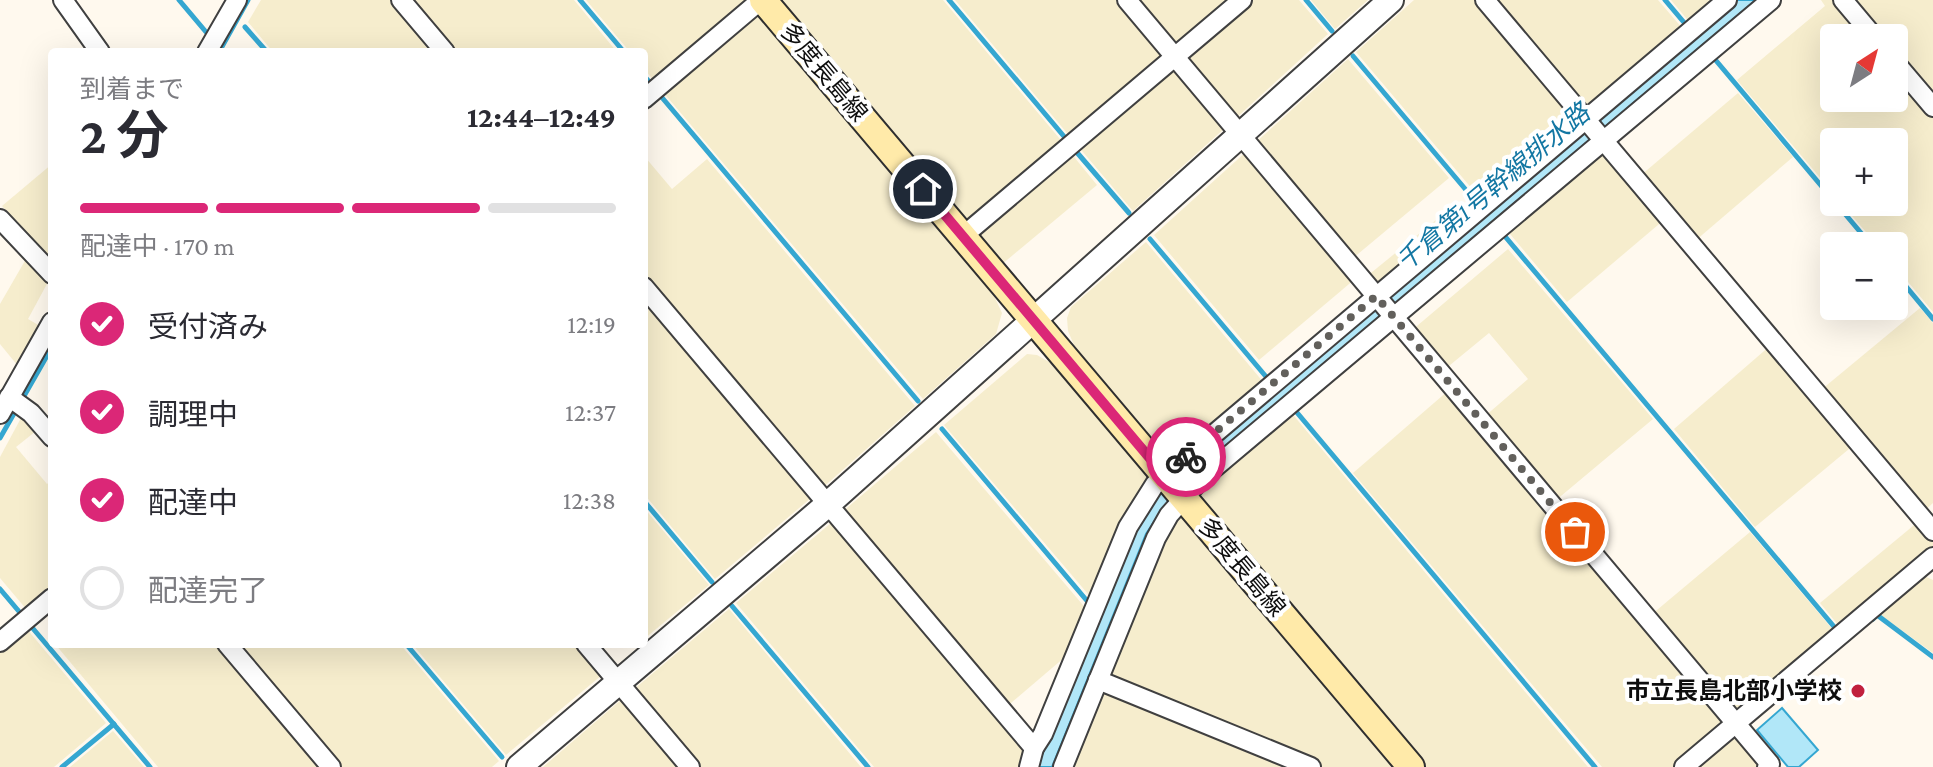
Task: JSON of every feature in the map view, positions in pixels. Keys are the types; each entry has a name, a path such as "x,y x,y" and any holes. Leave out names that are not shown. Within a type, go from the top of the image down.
{"main road":[{"name":"多度長島線","path":"762,0 1411,767"}],"street":[{"path":"63,0 97,48"},
{"path":"209,48 237,0"},
{"path":"401,0 442,48"},
{"path":"648,96 762,0"},
{"path":"1127,0 1736,723 1770,764 1767,767"},
{"path":"963,236 1242,0"},
{"path":"519,767 827,505 1391,0"},
{"path":"1485,0 1933,531"},
{"path":"1174,486 1201,479 1586,121 1727,0"},
{"path":"1029,767 1034,748 1043,734 1128,527 1384,307 1602,139 1771,0"},
{"path":"1843,0 1863,24"},
{"path":"1908,78 1933,107"},
{"path":"0,219 48,270"},
{"path":"648,292 1034,748"},
{"path":"0,414 16,402 48,331"},
{"path":"16,402 48,433"},
{"path":"1063,767 1156,538 1169,515 1174,486"},
{"path":"1684,767 1931,565"},
{"path":"0,642 48,601"},
{"path":"230,648 331,767"},
{"path":"589,648 690,767"},
{"path":"1098,680 1311,767"}],"shaded area":[{"path":"261,0 392,0 433,48 270,48 248,22"},
{"path":"408,0 574,0 614,48 448,48"},
{"path":"586,0 750,0 656,83 648,74 648,48 627,48"},
{"path":"779,0 943,0 1065,145 967,226"},
{"path":"955,0 1120,0 1168,57 1072,139"},
{"path":"1134,0 1236,0 1176,51"},
{"path":"1250,0 1299,0 1328,34 1235,119 1182,58"},
{"path":"1311,0 1368,0 1335,29"},
{"path":"1414,0 1477,0 1570,109 1473,190 1356,52"},
{"path":"1492,0 1658,0 1683,29 1589,109"},
{"path":"1671,0 1719,0 1691,24"},
{"path":"1821,0 1835,0 1855,24 1820,24 1820,112 1908,112 1908,87 1933,117 1933,312 1908,282 1908,232 1866,232 1852,216 1908,216 1908,128 1820,128 1820,178 1737,80 1825,6"},
{"path":"1849,0 1933,0 1933,99 1908,70 1908,24 1869,24"},
{"path":"755,13 766,14 994,287 1002,313 996,334 923,399 663,92"},
{"path":"1348,59 1449,178 1352,259 1255,143"},
{"path":"1173,64 1226,127 1133,211 1077,145"},
{"path":"1738,93 1793,157 1695,241 1640,176"},
{"path":"1600,148 1665,219 1567,302 1505,228"},
{"path":"1247,151 1355,279 1259,360 1154,235"},
{"path":"1070,152 1097,185 1001,265 973,232"},
{"path":"707,159 915,406 820,490 648,286 648,161 672,189"},
{"path":"48,167 48,257 2,206"},
{"path":"1452,207 1461,218 1376,288 1366,277"},
{"path":"1146,242 1264,383 1166,462 1073,353 1074,345 1068,331 1067,318 1071,307"},
{"path":"1508,249 1653,419 1555,501 1484,417 1528,379 1489,333 1444,370 1411,331"},
{"path":"26,259 48,282 28,319 40,326 18,366 0,344 0,304"},
{"path":"648,304 811,498 715,579 648,499"},
{"path":"1920,308 1933,323 1933,503 1923,512 1821,390"},
{"path":"1771,345 1855,444 1755,527 1674,429"},
{"path":"1027,354 1037,355 1056,366 1152,482 1093,600 944,425"},
{"path":"1449,390 1728,721 1673,767 1602,767 1353,473"},
{"path":"1289,410 1588,767 1422,767 1195,498 1204,483"},
{"path":"21,418 25,419 36,431 16,447 48,483 48,592 27,610 0,578 0,457"},
{"path":"936,432 1088,611 1072,651 1005,708 841,513"},
{"path":"648,513 709,585 648,636"},
{"path":"1183,514 1398,767 1321,767 1109,681 1104,676 1173,518"},
{"path":"1919,521 1933,537 1933,548 1839,626 1820,603"},
{"path":"831,523 1027,754 1021,767 874,767 736,603"},
{"path":"1750,532 1834,631 1735,714 1651,615"},
{"path":"1922,575 1933,580 1933,653 1878,613"},
{"path":"729,609 861,767 697,767 633,690"},
{"path":"26,628 106,723 54,767 0,767 0,651"},
{"path":"58,648 221,648 322,767 158,767"},
{"path":"238,648 403,648 499,761 492,767 339,767"},
{"path":"415,648 579,648 602,675 506,755"},
{"path":"1098,689 1301,767 1076,767 1069,762"},
{"path":"622,699 679,767 543,767"},
{"path":"113,731 144,767 70,767"},
{"path":"1734,734 1765,762 1759,767 1694,767"}],"water":[{"path":"1737,0 1756,0 1194,473 1163,508 1146,534 1052,767 1037,767 1130,539 1158,493 1184,464"},
{"path":"1782,708 1818,750 1799,767 1788,767 1757,730"}],"waterway":[{"path":"179,0 206,32"},
{"path":"221,48 248,0"},
{"path":"580,0 621,48"},
{"path":"949,0 1067,140"},
{"path":"1306,0 1332,31"},
{"path":"1665,0 1687,26"},
{"path":"245,27 263,48"},
{"name":"千倉第1号幹線排水路","path":"1353,56 1477,203"},
{"path":"1713,57 1820,184"},
{"path":"648,80 652,85"},
{"path":"659,94 918,401"},
{"path":"1074,149 1129,213"},
{"path":"1847,216 1860,232"},
{"path":"1503,234 1836,629"},
{"path":"1150,239 1268,379"},
{"path":"1908,289 1933,319"},
{"path":"0,438 48,354"},
{"path":"1294,409 1595,767"},
{"path":"942,429 1088,602"},
{"path":"648,506 712,582"},
{"path":"0,589 22,615"},
{"path":"732,606 868,767"},
{"path":"1873,619 1877,615 1933,657"},
{"path":"30,625 48,646"},
{"path":"49,648 150,767"},
{"path":"409,648 502,757"},
{"path":"62,767 114,724"}],"way so far":[{"path":"1186,457 1376,296 1575,532"}],"place":[{"name":"市立長島北部小学校","path":"1858,691"}],"route":[{"path":"923,189 1164,475 1186,457"}]}
